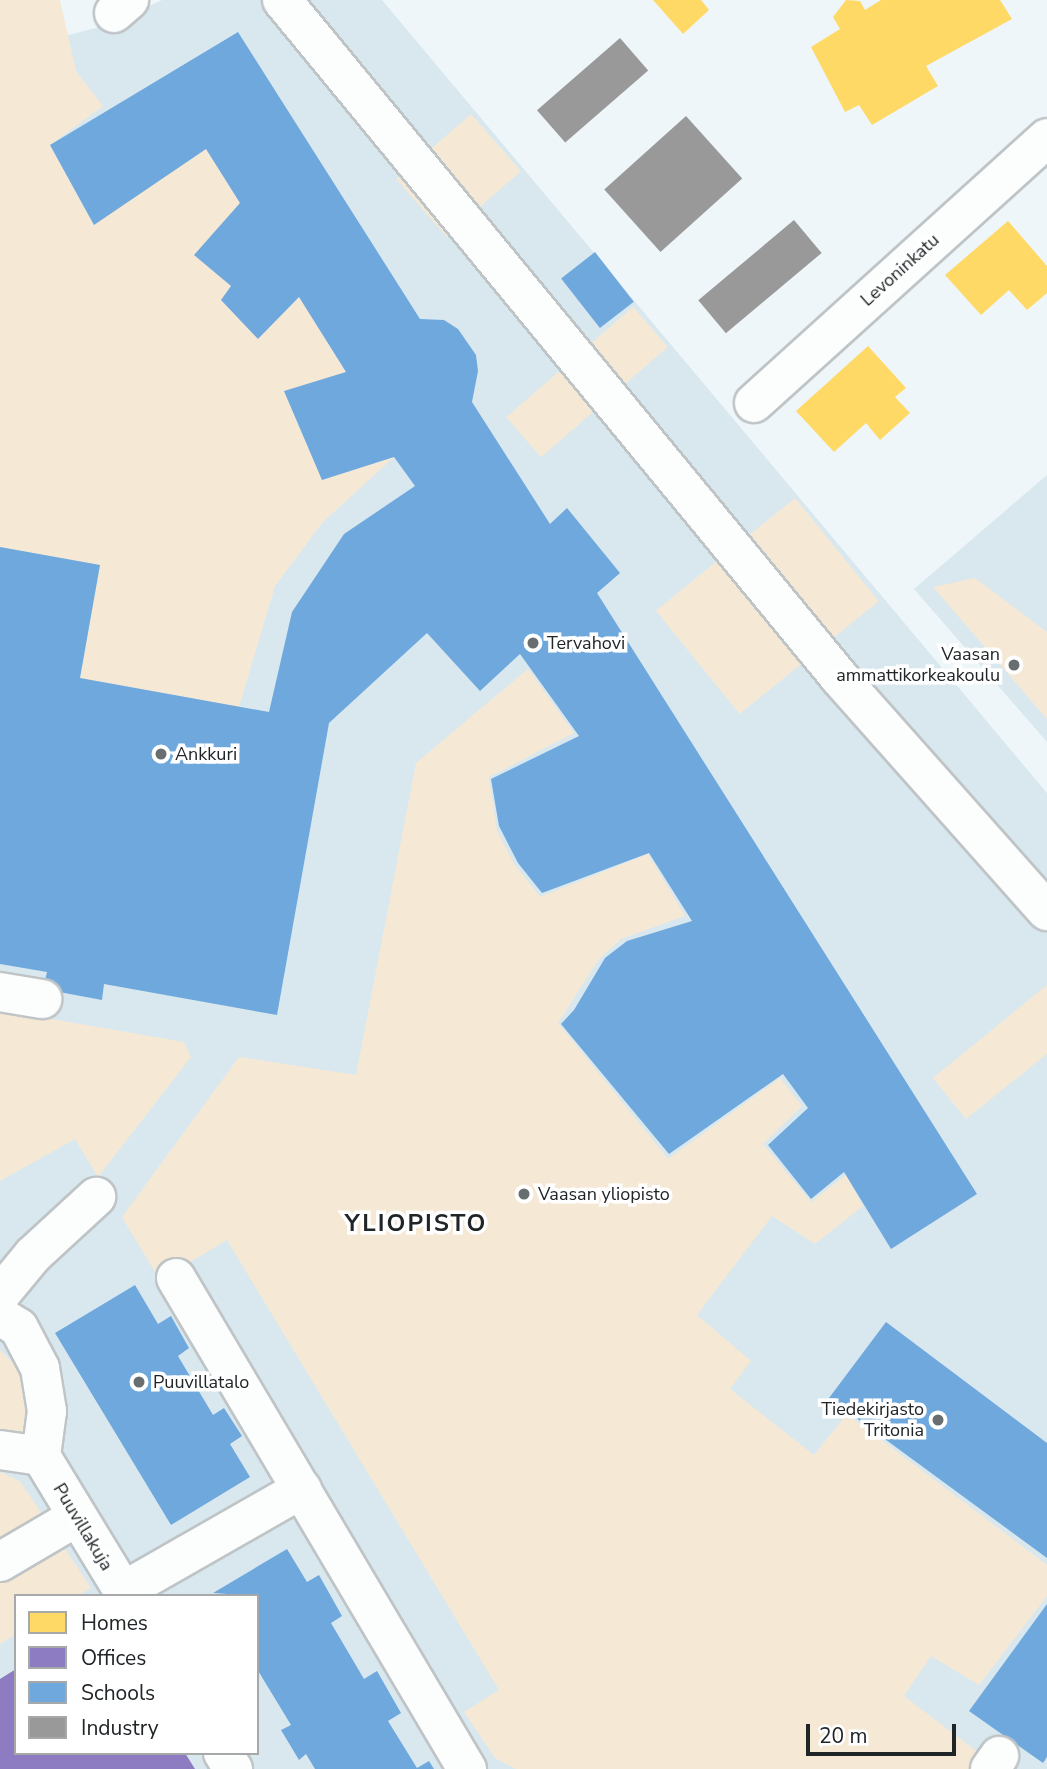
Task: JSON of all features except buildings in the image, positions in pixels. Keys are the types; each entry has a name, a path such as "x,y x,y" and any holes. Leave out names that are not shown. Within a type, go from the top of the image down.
{"street":[{"path":"282,0 839,677 1047,911"},
{"name":"Levoninkatu","path":"754,403 1047,138"},
{"path":"0,992 43,999"},
{"path":"0,1295 33,1255 96,1197"},
{"path":"176,1278 467,1769"},
{"path":"0,1316 19,1328 40,1368 47,1411 41,1457 0,1450"},
{"name":"Puuvillakuja","path":"41,1457 75,1518 124,1593"},
{"path":"124,1593 302,1489"},
{"path":"0,1562 75,1518"}],"shaded area":[{"path":"0,0 60,0 76,71 103,106 50,145 93,224 206,149 240,203 231,286 221,300 258,338 299,297 346,372 284,392 322,480 394,457 322,523 275,586 239,707 80,678 100,565 0,547"},
{"name":"Vaasan yliopisto","path":"162,0 382,0 1047,793 1047,1769 0,1769 0,53 107,25"},
{"path":"471,114 521,171 446,236 396,179"},
{"path":"633,307 668,347 541,457 506,417"},
{"name":"Vaasan ammattikorkeakoulu","path":"1047,475 1047,742 914,589"},
{"path":"795,498 879,601 740,714 656,611"},
{"path":"975,578 1047,632 1047,719 933,587"},
{"path":"528,669 574,733 489,777 497,831 514,864 540,897 648,854 685,916 621,939 599,959 558,1023 668,1159 780,1078 802,1106 763,1144 811,1202 846,1175 863,1206 815,1244 772,1216 697,1315 751,1361 730,1389 814,1455 847,1414 1047,1565 1047,1596 979,1685 931,1656 904,1696 1000,1769 516,1769 495,1758 464,1712 499,1690 227,1240 160,1280 122,1217 239,1057 356,1075 416,763"},
{"path":"1047,985 1047,1054 966,1119 933,1078"},
{"path":"0,1010 184,1042 191,1057 98,1177 75,1139 0,1181"},
{"path":"0,1350 20,1370 29,1396 29,1420 22,1431 9,1435 0,1433"},
{"path":"0,1472 20,1481 91,1588 81,1594 14,1594 14,1635 0,1644"}],"place":[{"name":"Tervahovi","path":"533,643"},
{"name":"Vaasan ammattikorkeakoulu","path":"1014,665"},
{"name":"Ankkuri","path":"161,754"},
{"name":"Vaasan yliopisto","path":"524,1194"},
{"name":"Puuvillatalo","path":"139,1382"},
{"name":"Tiedekirjasto Tritonia","path":"938,1420"}],"district":[{"name":"YLIOPISTO","path":"416,1224"}]}
